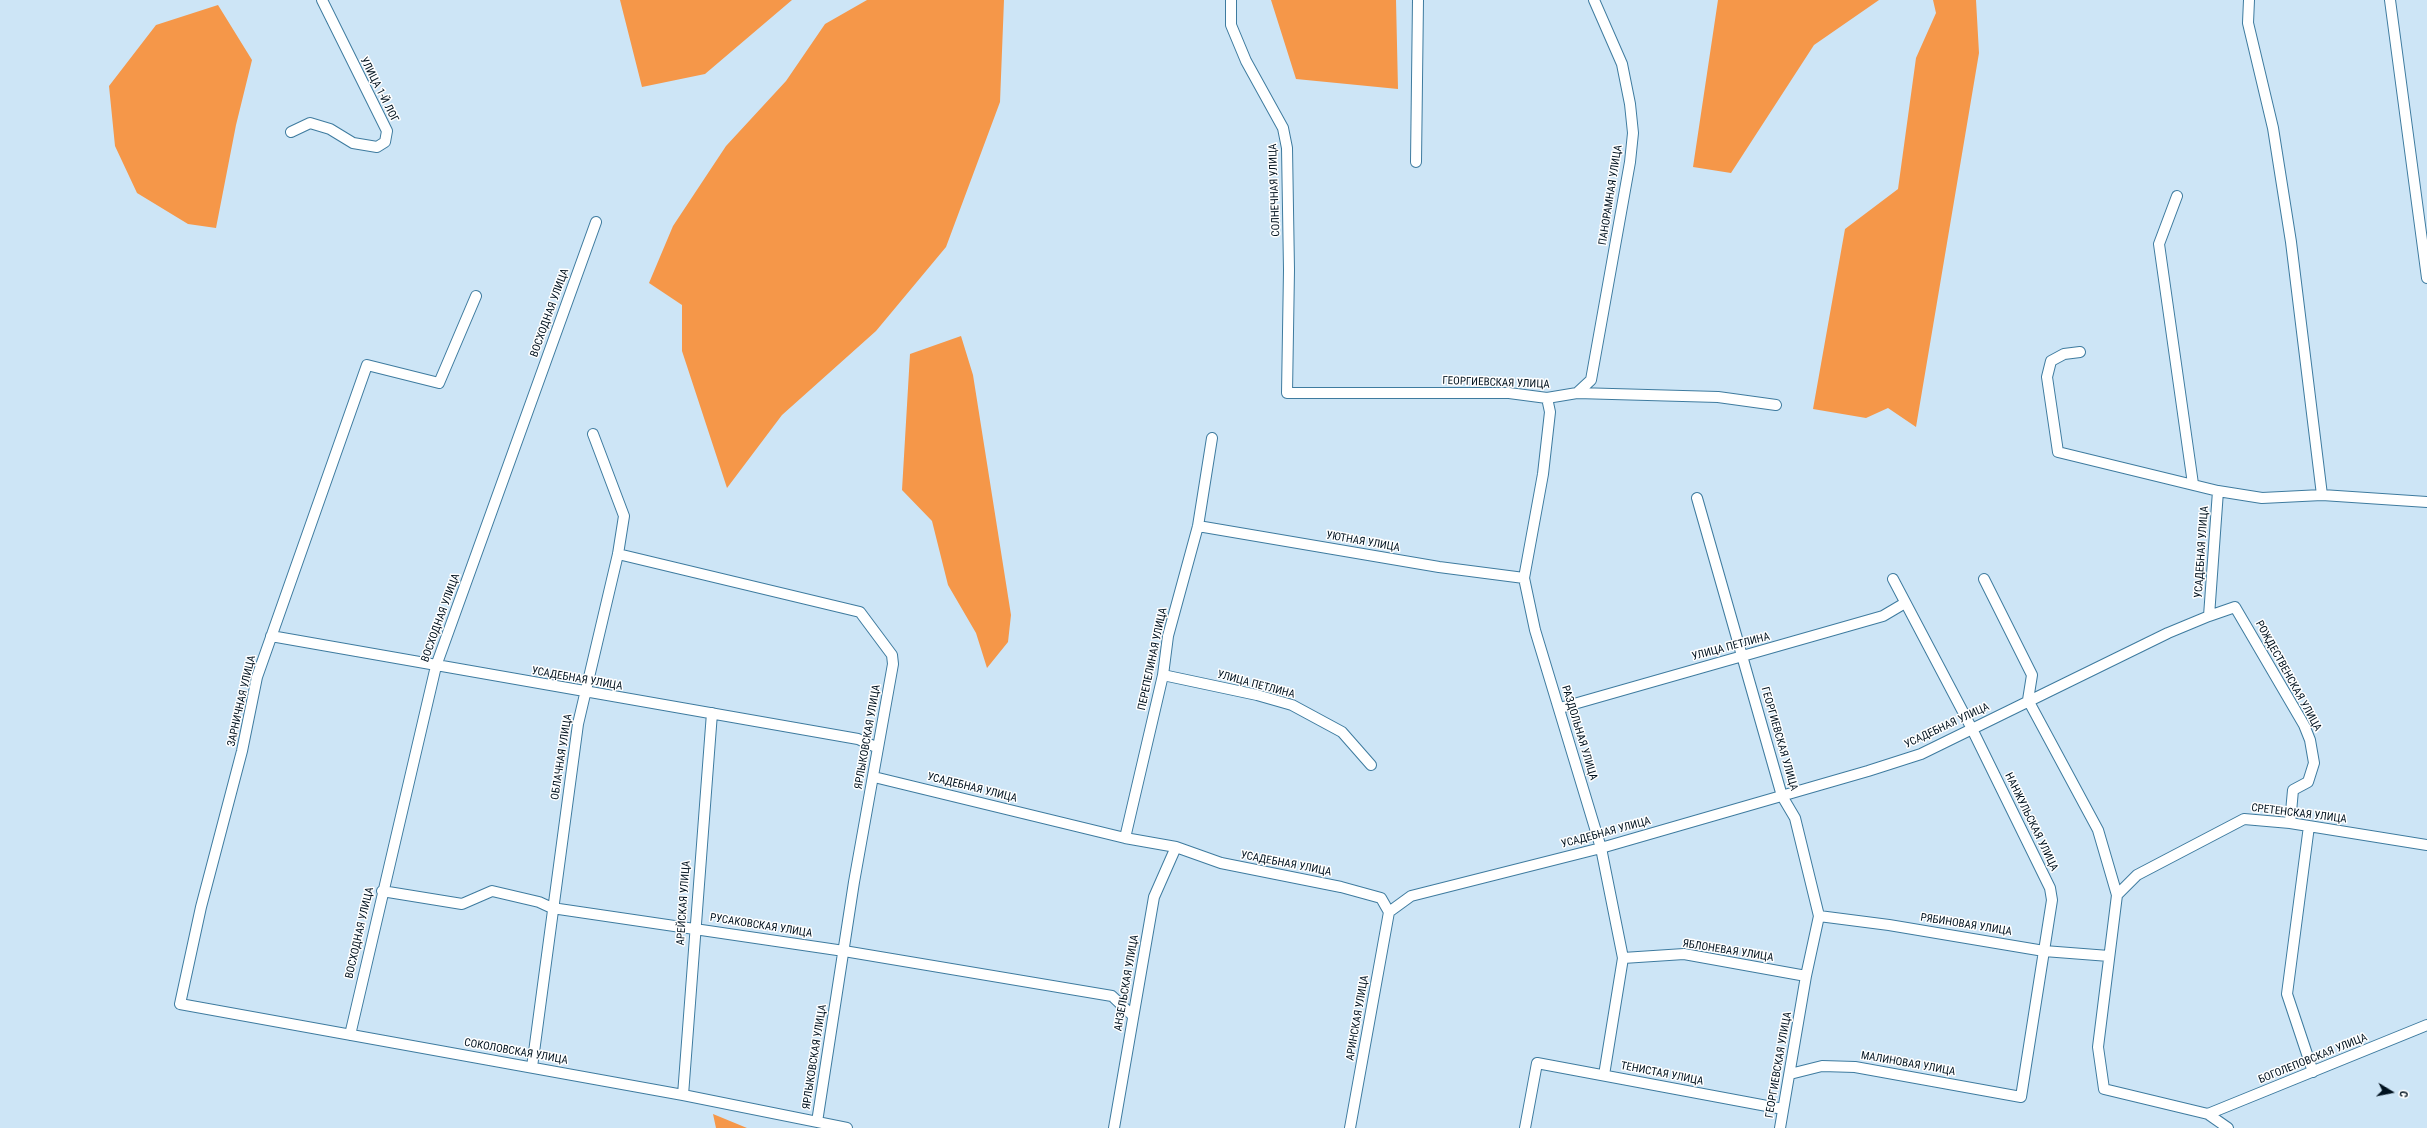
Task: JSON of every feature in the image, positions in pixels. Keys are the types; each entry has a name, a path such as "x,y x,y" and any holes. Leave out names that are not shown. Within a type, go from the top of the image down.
{"street":[{"name":"УЛИЦА 1-Й ЛОГ","path":"291,132 310,123 330,129 353,143 377,147 385,142 387,131 322,0"},
{"name":"СОЛНЕЧНАЯ УЛИЦА","path":"1231,0 1230,25 1246,61 1283,128 1288,148 1290,270 1287,393"},
{"path":"1416,162 1418,0"},
{"name":"ПАНОРАМНАЯ УЛИЦА","path":"1577,393 1591,380 1630,162 1633,133 1630,104 1622,64 1594,0"},
{"path":"2249,0 2248,23 2273,128 2291,242 2322,495"},
{"path":"2390,0 2427,278"},
{"path":"2177,196 2159,244 2193,484"},
{"name":"ВОСХОДНАЯ УЛИЦА","path":"350,1035 382,891 436,666 596,222"},
{"name":"ЗАРНИЧНАЯ УЛИЦА","path":"180,1004 201,907 242,751 258,677 271,636 367,365 439,383 476,296"},
{"path":"2080,352 2064,354 2051,361 2047,377 2058,452 2218,491 2262,498 2322,495 2427,502"},
{"name":"ГЕОРГИЕВСКАЯ УЛИЦА","path":"1287,393 1509,393 1547,398 1577,393 1718,397 1776,405"},
{"name":"РАЗДОЛЬНАЯ УЛИЦА","path":"1547,398 1550,412 1543,474 1524,578 1535,630 1560,708 1601,848 1623,958 1604,1076"},
{"name":"ОБЛАЧНАЯ УЛИЦА","path":"532,1067 552,908 578,724 587,693 618,554 624,516 593,434"},
{"name":"ПЕРЕПЕЛИНАЯ УЛИЦА","path":"1125,838 1163,675 1168,636 1198,526 1212,438"},
{"name":"УСАДЕБНАЯ УЛИЦА","path":"874,777 1125,838 1176,847 1221,863 1341,887 1382,898 1389,912 1411,896 1601,848 1921,754 2028,700 2168,633 2209,616 2218,491"},
{"name":"ГЕОРГИЕВСКАЯ УЛИЦА","path":"1697,498 1782,796 1796,818 1819,916 1806,976 1780,1128"},
{"name":"УЮТНАЯ УЛИЦА","path":"1198,526 1439,567 1524,578"},
{"name":"ЯРЛЫКОВСКАЯ УЛИЦА","path":"618,554 860,612 892,655 893,664 854,882 817,1122"},
{"path":"1984,579 2032,675 2028,700 2098,830 2118,895 2098,1047 2104,1089 2208,1114 2228,1128"},
{"name":"НАНЖУЛЬСКАЯ УЛИЦА","path":"1893,580 1972,729 2050,888 2052,900 2021,1097"},
{"name":"УЛИЦА ПЕТЛИНА","path":"1560,708 1883,616 1905,603"},
{"name":"РОЖДЕСТВЕНСКАЯ УЛИЦА","path":"2209,616 2235,607 2304,726 2310,740 2314,763 2308,782 2293,790 2290,823"},
{"name":"УСАДЕБНАЯ УЛИЦА","path":"271,636 587,693 712,713 858,739 878,748"},
{"name":"УЛИЦА ПЕТЛИНА","path":"1163,675 1257,695 1292,705 1342,732 1371,764"},
{"name":"АРЕЙСКАЯ УЛИЦА","path":"683,1095 712,713"},
{"name":"СРЕТЕНСКАЯ УЛИЦА","path":"2118,895 2137,875 2244,819 2290,823 2427,845"},
{"path":"2309,826 2287,994 2313,1072"},
{"name":"АНЗЕЛЬСКАЯ УЛИЦА","path":"1114,1128 1154,897 1176,847"},
{"name":"РУСАКОВСКАЯ УЛИЦА","path":"382,891 462,904 492,891 539,902 552,908 844,951 1112,996 1133,1016"},
{"name":"АРИНСКАЯ УЛИЦА","path":"1350,1128 1389,912"},
{"name":"РЯБИНОВАЯ УЛИЦА","path":"1819,916 1889,925 2044,950 2109,956"},
{"name":"ЯБЛОНЕВАЯ УЛИЦА","path":"1623,958 1684,954 1806,976"},
{"name":"СОКОЛОВСКАЯ УЛИЦА","path":"180,1004 683,1095 847,1128"},
{"name":"БОГОЛЕПОВСКАЯ УЛИЦА","path":"2208,1114 2427,1025"},
{"name":"ТЕНИСТАЯ УЛИЦА","path":"1525,1128 1537,1063 1783,1109"},
{"name":"МАЛИНОВАЯ УЛИЦА","path":"1790,1074 1822,1066 1855,1067 2021,1097"}],"shaded area":[{"path":"620,0 792,0 705,74 642,87"},
{"path":"867,0 1004,0 1000,102 946,247 876,331 782,415 727,488 682,351 682,305 649,283 673,226 726,146 786,81 825,24"},
{"path":"1271,0 1396,0 1398,89 1296,79"},
{"path":"1718,0 1879,0 1814,45 1731,173 1693,167"},
{"path":"1933,0 1976,0 1979,53 1916,427 1888,408 1866,418 1813,409 1845,229 1898,189 1916,58 1936,13"},
{"path":"218,5 252,60 236,125 216,228 188,224 137,193 115,146 109,86 156,25"},
{"path":"961,336 973,375 1011,615 1008,642 987,668 976,633 948,585 932,521 902,490 910,354"},
{"path":"713,1114 747,1128 716,1128"}]}
